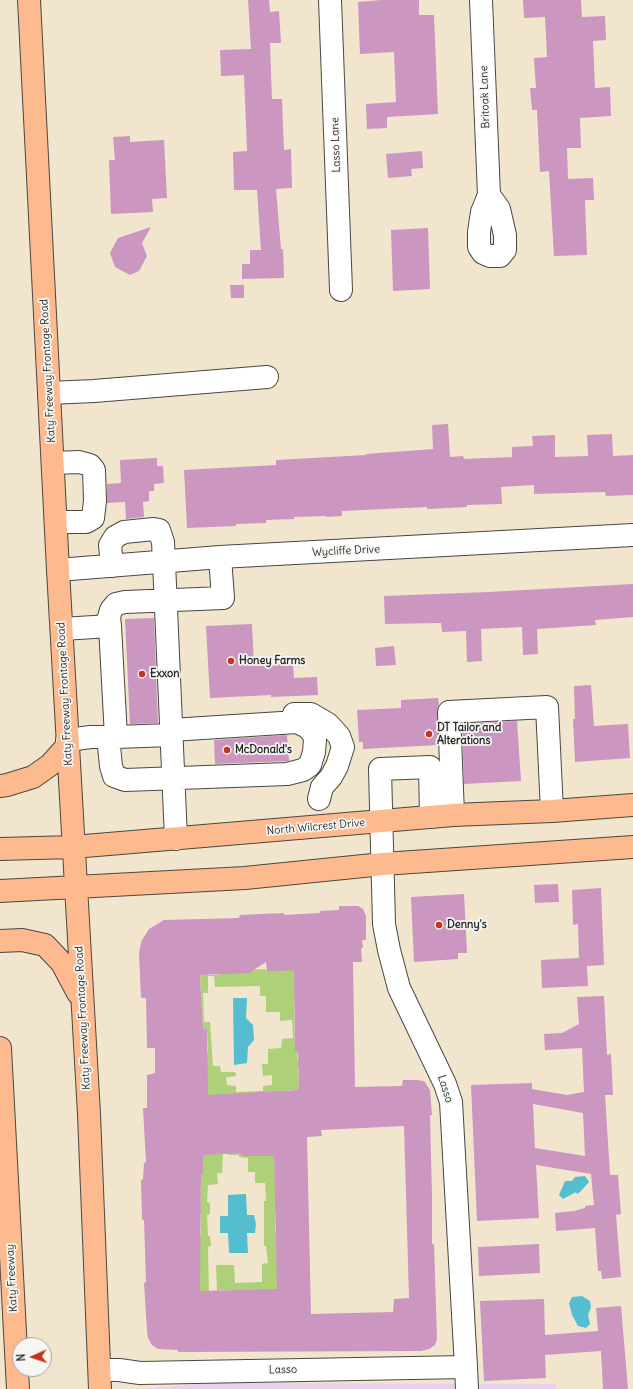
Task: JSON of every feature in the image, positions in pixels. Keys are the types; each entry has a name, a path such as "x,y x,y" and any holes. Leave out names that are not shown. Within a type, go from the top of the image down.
{"main road":[{"name":"Katy Freeway Frontage Road","path":"29,0 88,1114 100,1379"},
{"path":"0,786 33,777 50,765 68,743"},
{"name":"North Wilcrest Drive","path":"0,849 73,847 453,815 552,811 633,805"},
{"path":"0,891 245,878 383,864 633,847"},
{"path":"0,941 22,940 45,945 62,963 81,999"},
{"name":"Katy Freeway","path":"0,1048 18,1389"},
{"path":"15,1322 18,1337"},
{"path":"26,1377 28,1389"}],"street":[{"name":"Lasso Lane","path":"330,0 341,290"},
{"name":"Britoak Lane","path":"481,0 489,195"},
{"path":"49,393 94,391 267,377"},
{"path":"53,463 80,462 90,465 94,470 95,501 93,518"},
{"path":"56,522 86,522 93,518"},
{"path":"93,518 114,537"},
{"path":"112,566 110,544 114,537 124,532 154,529 159,530 164,562 176,838"},
{"name":"Wycliffe Drive","path":"58,570 220,557 633,535"},
{"path":"171,728 297,722 307,727 313,733 315,740 314,752 310,765 295,772 125,780 114,776 111,766 112,737 109,617 111,610 116,604 125,602 223,598 220,557"},
{"path":"62,629 110,626"},
{"path":"453,815 449,712 547,707 552,811"},
{"path":"68,743 171,728 311,714 328,724 339,736 343,747 338,766 322,787 318,799 321,826"},
{"name":"Lasso","path":"431,817 430,766 380,769 384,924 389,950 399,988 445,1084 451,1102 468,1389"},
{"path":"295,772 318,799"},
{"name":"Lasso","path":"100,1379 119,1370 140,1373 466,1367"}],"shaded area":[{"path":"214,1383 556,1384 556,1389 142,1389"}],"green space":[{"path":"296,965 294,1008 295,1050 298,1051 297,1059 300,1060 300,1068 298,1069 299,1087 301,1088 299,1092 299,1090 287,1090 286,1093 210,1098 205,1094 205,1053 208,1052 207,1029 203,1029 200,972 207,972 207,975 219,975 220,971 266,969 267,972 280,971","holes":["208,976 214,976 215,987 260,986 260,996 266,996 266,1012 280,1012 280,1021 292,1020 293,1038 282,1039 281,1048 268,1049 268,1064 262,1064 263,1076 272,1075 272,1085 263,1086 263,1091 236,1092 236,1086 227,1085 226,1077 236,1076 235,1072 221,1072 220,1066 213,1066 210,1022 204,1022 203,993 208,993"]},
{"path":"229,1151 229,1153 240,1153 241,1156 255,1156 255,1153 272,1152 276,1156 276,1160 274,1161 274,1172 276,1172 277,1180 275,1180 275,1203 277,1203 277,1211 275,1211 275,1233 278,1234 278,1242 276,1242 277,1265 279,1265 277,1285 279,1286 279,1297 273,1298 273,1295 263,1295 263,1290 219,1290 219,1296 210,1296 210,1299 199,1299 200,1276 198,1276 198,1266 200,1266 200,1245 198,1244 198,1235 201,1235 201,1214 199,1213 199,1204 201,1203 201,1181 199,1181 199,1174 203,1174 203,1162 201,1162 201,1157 205,1153 211,1152 211,1154 221,1154 223,1152","holes":["223,1153 227,1153 228,1155 239,1155 239,1157 248,1158 248,1172 255,1172 255,1183 265,1183 266,1201 264,1201 264,1246 266,1246 268,1263 262,1264 262,1282 235,1283 234,1265 216,1265 218,1295 209,1295 208,1247 211,1246 210,1236 208,1236 207,1215 210,1214 210,1203 207,1202 208,1185 218,1184 217,1173 222,1173"]}],"water":[{"path":"233,998 247,998 246,1018 253,1025 254,1040 248,1047 247,1063 234,1065"},
{"path":"585,1176 589,1182 580,1192 577,1194 576,1192 563,1199 559,1195 565,1181 572,1181 575,1177"},
{"path":"246,1194 247,1215 254,1215 256,1224 255,1233 247,1233 248,1253 229,1253 228,1233 220,1233 220,1216 228,1216 228,1195"},
{"path":"582,1296 590,1301 591,1307 588,1315 590,1324 586,1328 578,1326 572,1315 569,1303 572,1297"}],"building":[{"path":"248,0 269,0 270,12 279,11 281,43 270,43 272,99 282,99 284,150 291,149 292,188 276,189 281,249 283,249 284,278 242,279 242,264 250,264 250,250 261,250 257,190 234,190 233,152 247,151 244,75 221,76 220,50 251,49"},
{"path":"381,0 419,0 419,15 434,15 438,114 387,117 387,128 367,129 366,104 396,102 394,52 360,54 358,2"},
{"path":"523,0 581,0 582,17 605,16 606,40 593,41 595,88 610,87 611,116 580,118 581,148 567,148 568,179 593,178 594,200 585,200 587,255 554,256 549,171 540,172 537,110 532,110 530,88 536,88 534,58 547,57 545,17 524,18"},
{"path":"130,136 130,142 164,140 167,198 152,199 153,212 111,214 109,160 115,160 113,137"},
{"path":"422,151 423,168 411,169 412,176 388,178 386,154"},
{"path":"151,227 142,243 147,256 139,271 130,275 115,267 110,253 118,238"},
{"path":"428,228 430,289 393,291 391,230"},
{"path":"230,285 244,285 244,298 231,298"},
{"path":"448,424 450,457 463,456 464,459 512,457 512,447 533,446 532,436 555,435 555,457 588,456 587,435 612,434 613,456 633,455 633,495 606,496 605,492 534,494 534,485 501,487 502,504 467,505 467,507 427,509 427,507 342,511 342,516 294,517 294,519 266,520 266,523 187,528 184,470 276,465 276,460 366,455 433,449 432,425"},
{"path":"157,458 157,466 163,466 164,483 154,484 154,491 149,491 149,501 143,502 144,517 126,519 125,502 107,503 107,484 121,483 120,460"},
{"path":"633,584 633,617 595,620 596,625 537,629 538,654 523,655 522,627 481,629 482,661 467,662 466,631 442,632 441,623 385,624 384,596"},
{"name":"Exxon","path":"154,618 158,723 130,724 125,619"},
{"name":"Honey Farms","path":"252,624 254,666 293,664 294,678 317,677 318,695 271,697 271,695 210,698 206,626"},
{"path":"394,646 396,665 376,666 375,648"},
{"path":"591,685 594,726 628,724 630,758 575,762 573,719 575,719 574,686"},
{"path":"438,698 438,745 363,749 363,742 359,742 357,710 401,708 401,700"},
{"path":"517,721 521,781 464,784 462,724"},
{"path":"287,735 289,761 215,764 214,740"},
{"path":"558,884 559,902 535,903 534,885"},
{"path":"601,888 604,965 587,966 588,986 542,988 541,960 579,958 578,924 573,925 572,890"},
{"name":"Denny's","path":"464,894 467,953 458,953 458,959 414,962 411,897"},
{"path":"339,906 358,906 363,909 366,916 366,940 362,940 363,948 361,948 362,962 353,962 355,1087 402,1086 403,1080 417,1080 424,1081 430,1090 432,1115 430,1115 432,1244 434,1244 437,1339 435,1345 429,1349 421,1351 178,1352 178,1350 158,1349 152,1345 148,1338 144,1283 146,1282 141,1180 143,1179 144,1163 146,1162 143,1108 147,1108 147,1075 155,1073 155,1048 147,1048 146,998 141,998 139,954 142,940 149,929 164,920 239,918 240,915 284,913 284,915 320,913 320,911 339,910","holes":["266,962 267,972 294,970 295,1051 298,1051 299,1090 208,1095 207,1029 203,1029 200,975 249,973","404,1126 409,1298 394,1299 393,1312 311,1314 307,1137 322,1136 321,1130","240,1153 241,1156 274,1156 277,1289 200,1291 201,1174 203,1174 203,1155"]},
{"path":"604,996 607,1055 611,1054 613,1095 605,1095 610,1175 618,1175 621,1214 616,1215 621,1277 602,1279 601,1271 598,1271 595,1228 556,1231 555,1213 574,1211 585,1208 585,1206 594,1205 591,1174 536,1165 539,1218 477,1221 471,1085 532,1083 532,1089 567,1095 584,1092 582,1048 545,1050 544,1034 562,1033 579,1024 577,997","holes":["533,1104 583,1113 585,1156 535,1148"]},
{"path":"539,1244 540,1273 479,1276 478,1247"},
{"path":"544,1299 545,1335 598,1331 596,1308 621,1306 628,1389 603,1389 601,1351 545,1355 546,1378 484,1381 480,1301"}],"place":[{"name":"Honey Farms","path":"231,661"},
{"name":"Exxon","path":"142,674"},
{"name":"DT Tailor and Alterations","path":"429,734"},
{"name":"McDonald's","path":"227,750"},
{"name":"Denny's","path":"439,925"}]}
